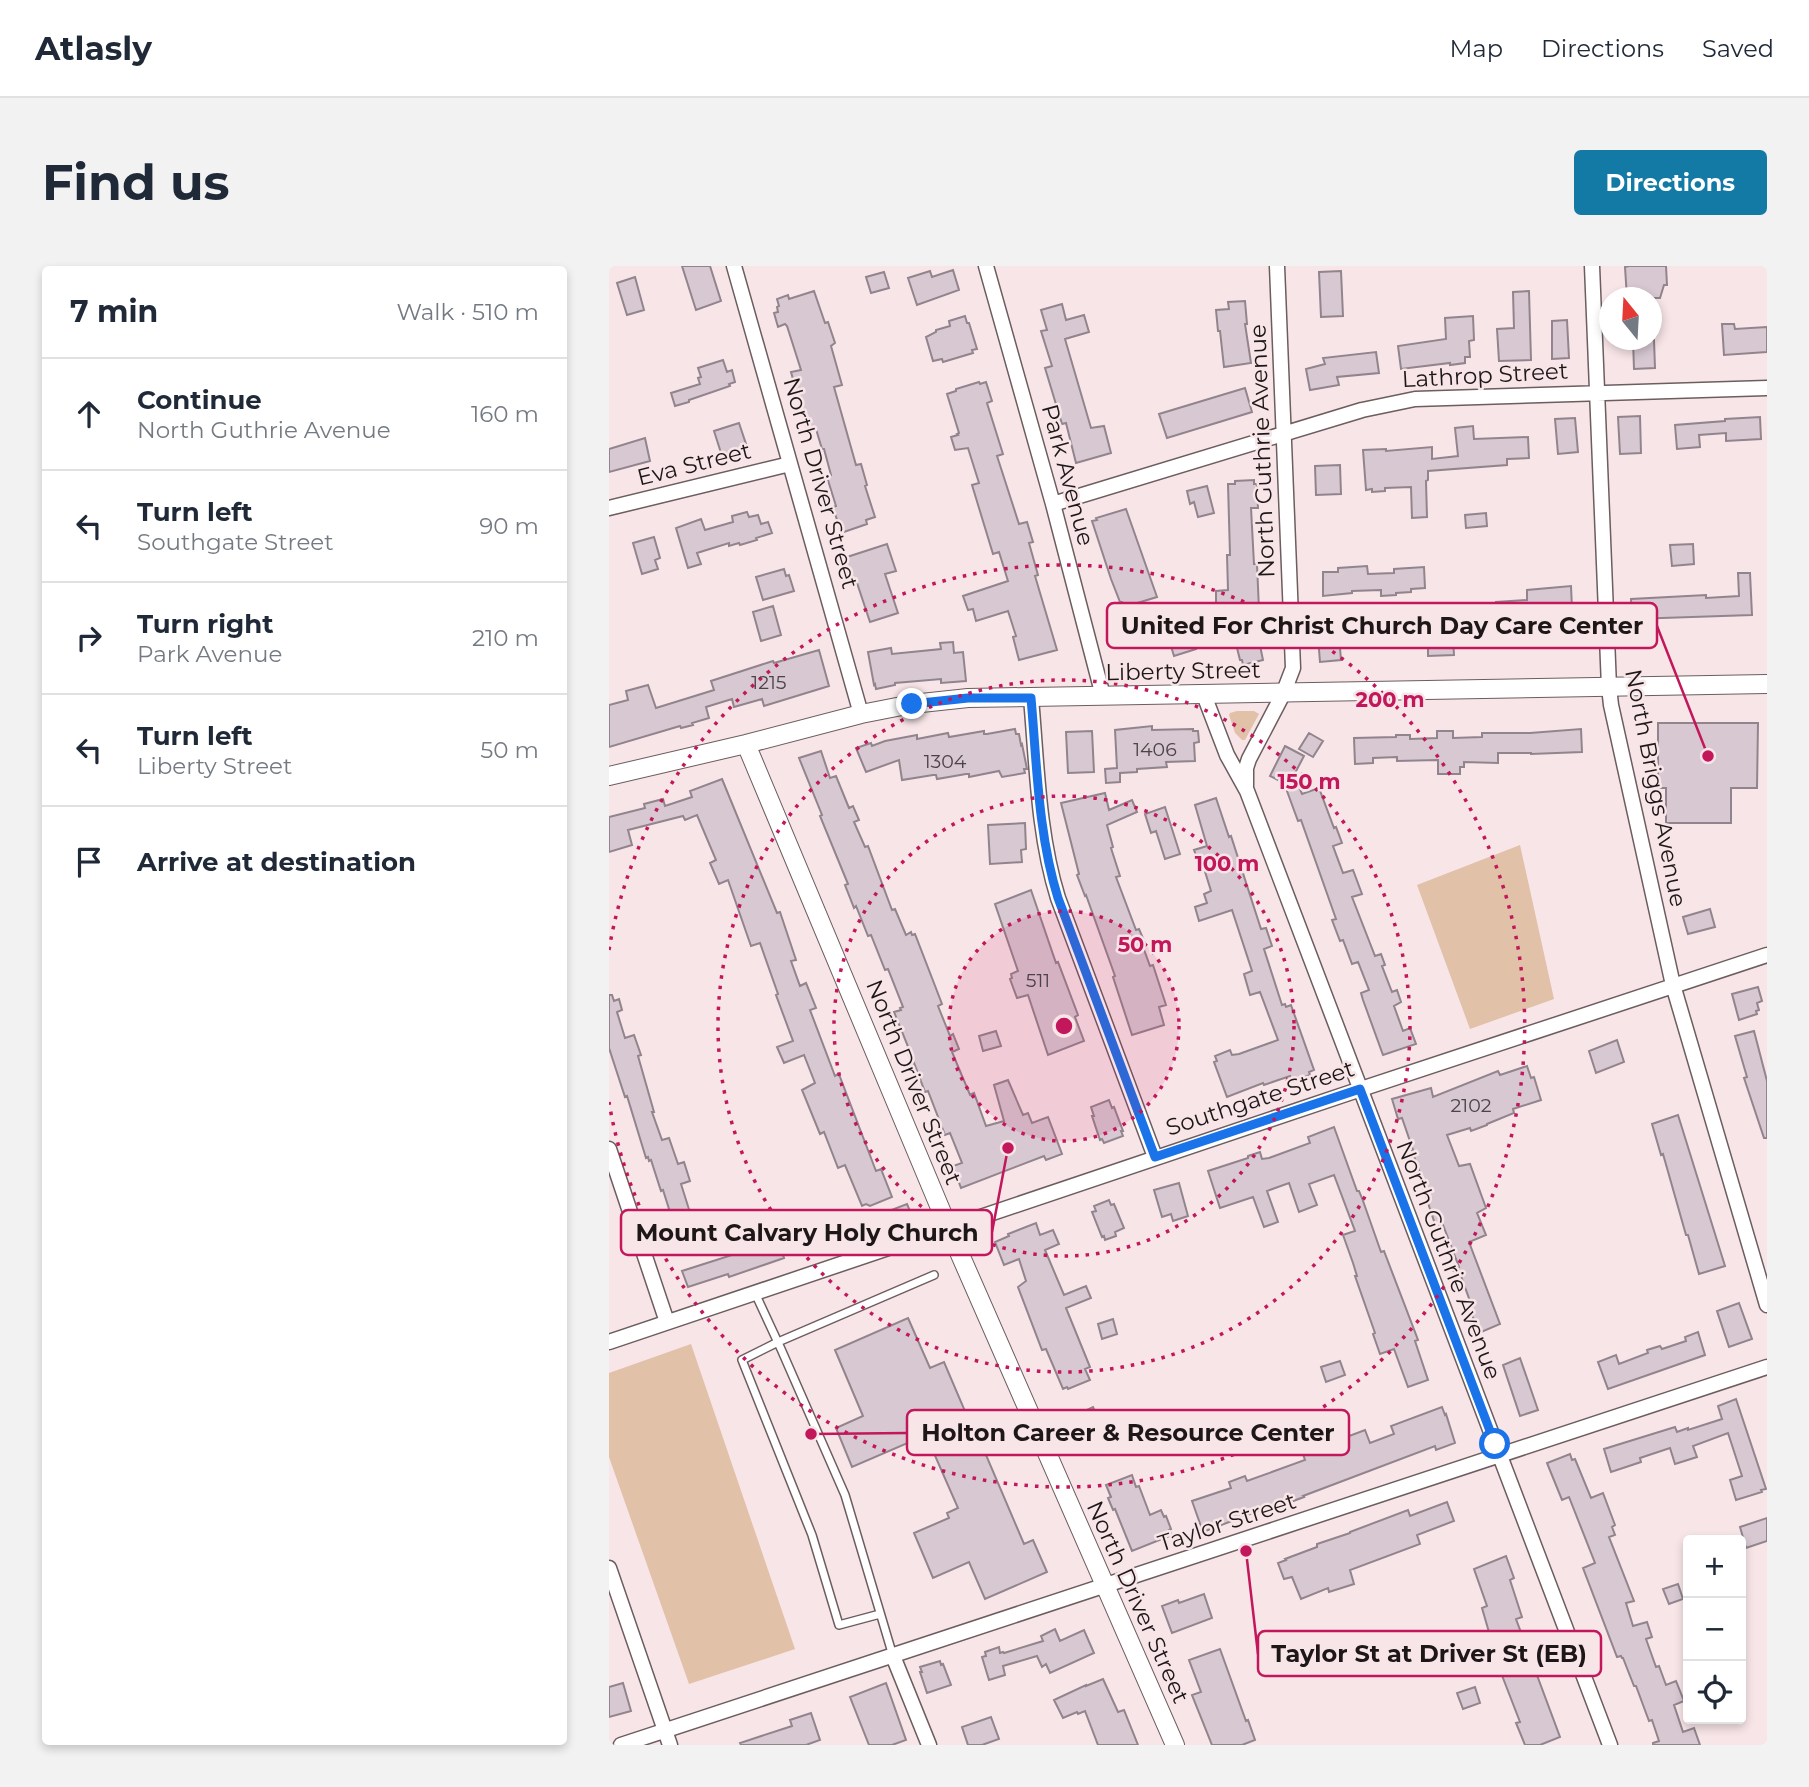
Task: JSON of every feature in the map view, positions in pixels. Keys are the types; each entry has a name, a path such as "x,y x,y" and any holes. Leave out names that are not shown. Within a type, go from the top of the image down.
{"street":[{"name":"North Driver Street","path":"734,266 861,714"},
{"name":"Park Avenue","path":"986,266 1053,504 1103,696"},
{"name":"North Guthrie Avenue","path":"1247,791 1245,778 1249,759 1283,694 1293,668 1277,266"},
{"name":"North Briggs Avenue","path":"1592,266 1609,687 1614,719 1673,985 1767,1305"},
{"name":"Lathrop Street","path":"1053,504 1362,410 1415,399 1767,387"},
{"name":"Eva Street","path":"609,508 790,464"},
{"name":"Liberty Street","path":"609,776 861,714 912,704 968,698 1767,684"},
{"name":"North Guthrie Avenue","path":"1204,695 1227,755 1247,791 1610,1745"},
{"path":"1031,698 1050,872 1155,1157"},
{"name":"North Driver Street","path":"746,744 948,1227 1175,1745"},
{"name":"Southgate Street","path":"609,1342 1155,1157 1767,956"},
{"path":"609,1149 667,1322"},
{"name":"Taylor Street","path":"621,1745 1767,1367"},
{"path":"609,1568 670,1745"},
{"path":"893,1656 929,1745"}],"lane":[{"path":"880,1614 839,1625 812,1535 742,1360 934,1275"},
{"path":"754,1293 845,1495 893,1656"}],"shaded area":[{"path":"1237,711 1254,711 1259,714 1245,740 1235,733 1229,715"},
{"path":"1520,845 1554,999 1470,1029 1417,885"},
{"path":"691,1344 795,1649 689,1684 609,1457 609,1373"}],"building":[{"path":"682,266 710,266 721,301 696,310"},
{"path":"1666,266 1667,285 1664,285 1662,292 1662,287 1626,287 1625,267"},
{"path":"953,270 959,290 917,305 908,278 930,271 932,277"},
{"path":"1341,271 1343,316 1321,317 1319,272"},
{"path":"884,272 889,288 871,293 866,277"},
{"path":"635,277 644,310 627,315 617,283"},
{"path":"814,291 835,343 831,346 842,385 834,387 856,465 861,464 875,517 866,520 867,524 841,533 833,507 836,506 827,477 831,475 824,449 816,429 807,429 791,372 801,370 787,326 785,324 778,327 774,313 778,312 777,299 788,295 789,299"},
{"path":"1529,291 1531,360 1499,361 1497,329 1514,328 1513,292"},
{"path":"1245,301 1245,324 1251,363 1224,367 1216,310 1229,309 1228,302"},
{"path":"1062,304 1066,320 1084,315 1089,332 1065,339 1091,428 1104,426 1111,453 1076,463 1066,423 1062,424 1045,368 1052,366 1041,331 1047,330 1041,310"},
{"path":"965,316 977,349 972,350 973,353 943,362 942,359 933,361 926,337 936,330 950,326 949,321"},
{"path":"1473,316 1474,340 1469,341 1470,357 1465,357 1465,363 1401,369 1398,346 1446,339 1445,318"},
{"path":"1567,320 1569,358 1552,359 1552,321"},
{"path":"1722,324 1734,324 1735,329 1767,327 1767,352 1724,355"},
{"path":"1633,350 1654,350 1655,368 1634,369"},
{"path":"1376,352 1379,373 1337,377 1339,385 1310,390 1306,369 1325,364 1323,358"},
{"path":"723,360 727,372 732,370 735,382 675,406 671,393 700,384 698,368"},
{"path":"986,382 992,401 987,403 1003,454 997,456 1019,524 1027,522 1033,542 1029,543 1038,575 1035,576 1057,650 1019,660 1013,637 1016,636 1008,611 976,621 973,609 968,610 963,596 1008,581 999,552 993,554 972,485 979,483 968,448 955,450 951,437 959,433 947,394"},
{"path":"1245,388 1252,412 1167,438 1159,414"},
{"path":"1640,416 1641,453 1620,454 1618,417"},
{"path":"1760,417 1761,439 1726,441 1726,433 1699,435 1700,447 1677,449 1675,425"},
{"path":"1575,418 1578,452 1558,454 1555,419"},
{"path":"739,423 747,447 722,456 714,431"},
{"path":"1473,426 1474,439 1528,437 1529,458 1507,459 1507,465 1428,471 1427,517 1412,518 1411,487 1385,488 1385,491 1372,492 1372,489 1366,490 1363,450 1432,447 1432,459 1458,456 1455,428"},
{"path":"645,438 650,461 609,472 609,449"},
{"path":"1340,465 1341,494 1316,495 1315,466"},
{"path":"1254,480 1254,484 1257,484 1258,508 1251,508 1259,610 1216,611 1216,591 1228,590 1228,484"},
{"path":"1207,486 1214,513 1198,517 1194,502 1190,504 1187,491"},
{"path":"1126,509 1157,597 1124,607 1111,579 1092,521"},
{"path":"747,512 749,517 758,515 761,524 768,522 772,533 740,545 729,546 729,543 697,553 701,564 688,568 676,528 701,519 705,530 733,522 732,516"},
{"path":"1486,513 1487,526 1466,528 1465,515"},
{"path":"654,537 660,558 655,560 658,569 642,574 633,543"},
{"path":"887,544 896,571 885,574 898,613 870,622 857,583 852,585 844,558"},
{"path":"1693,544 1694,564 1672,566 1670,545"},
{"path":"1367,566 1368,574 1394,573 1394,569 1424,567 1425,588 1411,589 1411,592 1396,595 1381,596 1381,590 1323,596 1323,572"},
{"path":"784,569 794,591 763,600 756,577"},
{"path":"1738,573 1750,573 1752,615 1632,619 1631,599 1739,596"},
{"path":"1571,586 1573,631 1557,632 1557,635 1479,641 1478,617 1497,617 1496,602 1527,600 1527,590"},
{"path":"773,606 781,635 761,641 753,612"},
{"path":"1185,613 1196,649 1174,656 1163,620"},
{"path":"1449,613 1454,655 1428,656 1423,614"},
{"path":"1256,626 1263,660 1243,665 1233,632"},
{"path":"1339,636 1341,660 1320,662 1318,637"},
{"path":"953,642 954,653 963,652 966,681 941,683 941,679 895,683 876,689 868,652 891,648 892,654 941,649 940,643"},
{"path":"819,650 829,686 764,706 762,699 734,707 732,699 706,707 709,718 692,723 693,725 680,726 609,747 609,705 628,700 626,691 648,685 656,708 714,690 711,681 773,661 774,663"},
{"path":"1658,723 1758,723 1757,788 1731,788 1731,823 1666,823 1666,788 1658,788"},
{"path":"1152,726 1152,730 1198,731 1199,742 1194,743 1195,761 1166,762 1167,767 1120,773 1120,782 1106,783 1105,769 1117,768 1115,730"},
{"path":"1015,729 1022,744 1027,769 1024,769 1025,773 1002,777 999,771 969,777 969,774 966,774 937,779 936,775 933,775 902,780 899,760 866,772 856,748 917,735 917,739 948,733 949,737"},
{"path":"1581,729 1582,752 1498,753 1498,763 1464,762 1464,767 1460,767 1460,774 1438,774 1438,760 1397,761 1397,757 1373,758 1373,763 1355,764 1354,738 1410,735 1410,739 1437,738 1437,731 1453,731 1453,738 1482,737 1482,733"},
{"path":"1092,731 1094,772 1068,773 1066,732"},
{"path":"1309,733 1323,741 1313,757 1299,749"},
{"path":"1285,746 1304,756 1294,775 1302,794 1319,788 1342,843 1333,846 1343,873 1353,870 1362,894 1352,897 1375,956 1381,954 1385,965 1382,966 1392,992 1397,990 1401,1002 1394,1006 1403,1031 1410,1028 1416,1044 1383,1055 1361,993 1369,990 1358,962 1352,964 1343,940 1340,941 1332,920 1336,919 1301,820 1298,821 1284,783 1270,776"},
{"path":"821,751 830,778 836,776 849,808 853,806 859,820 854,822 865,847 868,846 892,910 895,909 906,935 911,932 912,935 915,934 942,1004 938,1006 950,1036 953,1034 959,1049 952,1052 970,1095 974,1093 986,1126 1004,1121 994,1085 1008,1080 1023,1115 1028,1113 1032,1123 1048,1117 1062,1154 1046,1160 1044,1156 961,1188 953,1166 962,1163 950,1133 945,1135 928,1091 925,1092 914,1063 912,1064 894,1012 903,1007 888,969 885,970 871,935 868,936 856,906 854,908 845,885 848,884 799,758"},
{"path":"722,779 777,913 780,912 796,960 791,961 800,986 806,983 816,1008 810,1010 835,1076 838,1074 840,1077 876,1171 881,1169 892,1197 870,1206 862,1206 845,1165 838,1168 824,1132 820,1134 802,1090 815,1083 804,1055 784,1063 777,1047 793,1041 776,995 778,994 760,943 751,946 728,880 719,884 710,863 716,860 697,815 685,820 683,816 628,830 632,845 609,852 609,817 645,808 644,804 663,799 665,806 692,797 690,791"},
{"path":"1105,793 1109,810 1132,800 1137,812 1107,825 1120,876 1116,877 1136,930 1139,929 1145,943 1142,944 1150,966 1153,965 1166,1005 1159,1007 1164,1025 1132,1035 1113,977 1115,976 1077,875 1079,874 1061,803"},
{"path":"1216,798 1261,929 1266,928 1272,946 1264,949 1282,1005 1291,1005 1314,1070 1309,1072 1310,1075 1292,1082 1290,1076 1227,1097 1214,1062 1217,1061 1215,1056 1230,1050 1232,1055 1239,1054 1278,1040 1260,992 1250,995 1244,974 1252,971 1232,910 1199,921 1195,907 1207,903 1204,894 1211,891 1202,862 1199,863 1194,850 1207,846 1195,805"},
{"path":"1165,807 1180,854 1165,859 1156,831 1151,833 1145,814"},
{"path":"1025,823 1026,849 1021,850 1022,862 990,864 988,825"},
{"path":"1031,890 1056,963 1058,962 1078,1015 1075,1017 1084,1041 1048,1055 1028,995 1017,998 1010,979 1011,974 1018,971 995,904"},
{"path":"1710,909 1715,927 1688,934 1683,917"},
{"path":"1758,987 1762,1001 1757,1003 1757,1014 1739,1020 1732,994"},
{"path":"609,995 612,995 614,1001 619,999 622,1010 617,1012 625,1038 634,1035 641,1055 638,1056 652,1112 662,1140 669,1138 678,1164 684,1162 690,1181 681,1184 693,1222 675,1228 651,1160 646,1158 609,1048"},
{"path":"996,1031 1001,1046 983,1051 979,1036"},
{"path":"1754,1031 1767,1081 1767,1138 1764,1138 1744,1078 1747,1077 1735,1036"},
{"path":"1617,1040 1624,1062 1596,1073 1589,1051"},
{"path":"1527,1066 1531,1078 1534,1077 1541,1100 1513,1109 1514,1113 1471,1131 1470,1128 1447,1135 1459,1166 1470,1164 1486,1208 1477,1213 1486,1235 1469,1242 1500,1324 1479,1333 1468,1305 1471,1304 1459,1267 1443,1225 1436,1227 1402,1118 1398,1119 1392,1099 1431,1088 1433,1097 1498,1071 1500,1075"},
{"path":"1109,1100 1112,1108 1114,1107 1123,1136 1104,1143 1100,1140 1091,1107"},
{"path":"1678,1115 1725,1266 1699,1274 1652,1124"},
{"path":"1334,1127 1381,1252 1384,1251 1418,1340 1415,1341 1428,1380 1408,1387 1394,1349 1380,1354 1373,1334 1375,1333 1343,1235 1355,1231 1334,1175 1309,1184 1317,1205 1299,1212 1289,1183 1267,1191 1278,1222 1264,1227 1253,1197 1220,1208 1208,1171 1260,1152 1262,1159 1269,1158 1310,1143 1308,1137"},
{"path":"1179,1183 1188,1216 1173,1221 1171,1214 1162,1217 1154,1190"},
{"path":"1109,1200 1111,1205 1114,1204 1124,1228 1115,1232 1116,1236 1105,1240 1092,1212 1096,1211 1094,1206"},
{"path":"907,1204 912,1216 891,1225 886,1212"},
{"path":"1036,1223 1040,1235 1053,1230 1059,1244 1045,1250 1064,1295 1086,1286 1091,1298 1066,1308 1090,1367 1085,1369 1090,1380 1068,1389 1063,1389 1046,1349 1042,1350 1018,1287 1026,1281 1019,1259 1004,1265 995,1242"},
{"path":"779,1240 784,1258 729,1277 728,1274 688,1287 682,1271"},
{"path":"1739,1303 1752,1339 1729,1347 1717,1311"},
{"path":"908,1318 930,1368 944,1362 1024,1544 1033,1540 1047,1572 985,1599 969,1562 933,1578 914,1533 949,1518 947,1513 958,1508 926,1435 852,1467 836,1428 863,1416 835,1350"},
{"path":"1113,1319 1117,1334 1102,1339 1098,1324"},
{"path":"1698,1332 1705,1355 1608,1389 1598,1362 1616,1355 1619,1364 1648,1353 1647,1350 1660,1346 1662,1349 1686,1341 1685,1337"},
{"path":"1520,1358 1538,1410 1520,1416 1503,1365"},
{"path":"1340,1361 1345,1375 1326,1382 1321,1367"},
{"path":"1736,1399 1766,1489 1761,1490 1762,1492 1736,1500 1730,1480 1742,1476 1728,1433 1693,1446 1697,1457 1675,1464 1670,1448 1611,1472 1604,1449 1675,1427 1677,1432 1722,1419 1718,1406"},
{"path":"1093,1407 1104,1434 1087,1442 1076,1415"},
{"path":"1442,1407 1455,1443 1436,1450 1435,1446 1280,1506 1279,1503 1203,1532 1192,1501 1231,1488 1229,1482 1245,1476 1247,1481 1305,1460 1303,1454 1309,1451 1301,1427 1311,1424 1320,1447 1365,1430 1370,1443 1394,1434 1391,1426"},
{"path":"1570,1454 1572,1460 1575,1459 1591,1498 1603,1493 1615,1525 1612,1527 1615,1535 1609,1537 1634,1601 1626,1603 1633,1626 1647,1622 1652,1637 1646,1639 1656,1667 1659,1666 1666,1685 1676,1681 1683,1698 1683,1701 1674,1705 1683,1732 1694,1728 1700,1745 1653,1745 1659,1741 1652,1720 1649,1721 1623,1658 1617,1657 1583,1568 1595,1563 1569,1497 1562,1500 1547,1463"},
{"path":"1132,1475 1150,1515 1161,1510 1164,1517 1166,1516 1172,1535 1132,1551 1108,1498 1111,1497 1106,1485"},
{"path":"1447,1502 1454,1521 1417,1535 1420,1544 1350,1570 1354,1584 1329,1592 1328,1588 1301,1599 1292,1577 1284,1579 1278,1563 1285,1559 1408,1510 1410,1516"},
{"path":"1767,1518 1767,1541 1746,1548 1746,1535 1742,1535 1740,1527"},
{"path":"1506,1556 1514,1578 1510,1580 1522,1617 1516,1619 1560,1737 1540,1745 1525,1745 1516,1723 1520,1722 1491,1647 1493,1646 1482,1608 1487,1606 1474,1569"},
{"path":"1678,1584 1683,1599 1669,1604 1663,1589"},
{"path":"1204,1594 1212,1618 1172,1633 1162,1606"},
{"path":"1055,1629 1060,1641 1084,1630 1094,1653 1050,1673 1046,1664 1042,1667 1037,1656 1003,1666 1005,1675 989,1680 982,1657 986,1656 985,1652 999,1647 1000,1653 1004,1653 1043,1641 1041,1636"},
{"path":"1220,1649 1255,1740 1242,1745 1212,1745 1192,1695 1201,1692 1189,1660"},
{"path":"940,1661 951,1685 927,1693 920,1667"},
{"path":"1103,1679 1118,1712 1124,1710 1138,1745 1098,1745 1085,1711 1063,1718 1054,1700"},
{"path":"623,1683 631,1711 609,1717 609,1687"},
{"path":"886,1683 906,1740 892,1745 869,1745 850,1697"},
{"path":"1475,1687 1480,1703 1463,1709 1457,1693"},
{"path":"811,1713 820,1740 806,1745 740,1743 792,1726 790,1720"},
{"path":"991,1717 999,1739 982,1745 968,1745 962,1727"}],"place":[{"name":"United For Christ Church Day Care Center","path":"1708,756"},
{"name":"Mount Calvary Holy Church","path":"1008,1148"},
{"name":"Holton Career & Resource Center","path":"811,1434"},
{"name":"Taylor St at Driver St (EB)","path":"1246,1551"}],"route":[{"path":"912,704 968,698 1031,698 1050,872 1155,1157 1360,1089 1495,1444"}]}
